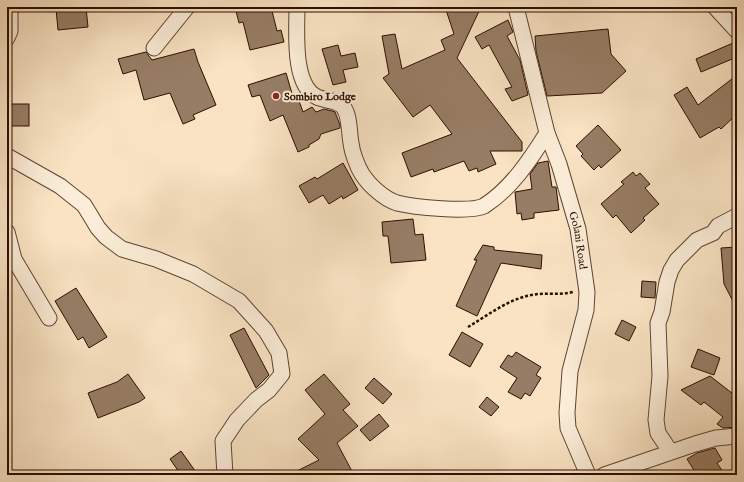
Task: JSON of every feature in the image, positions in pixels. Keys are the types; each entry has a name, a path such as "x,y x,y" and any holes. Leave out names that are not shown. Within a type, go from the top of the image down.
{"street":[{"path":"7,38 10,31 10,7"},
{"path":"154,48 187,7"},
{"path":"297,7 297,52 303,83 308,91 316,97 339,103 345,108 351,145 362,174 378,191 396,202 458,211 482,206 507,187 531,159 547,133"},
{"name":"Golani Road","path":"516,7 547,133 571,200 578,229 587,289 586,310 570,371 567,413 568,428 588,475"},
{"path":"715,7 737,31"},
{"path":"7,156 60,186 84,205 106,238 122,249 156,259 193,274 239,301 266,331 279,354 282,374 237,420 222,441 224,475"},
{"path":"670,451 658,432 656,420 660,376 658,323 662,312 667,282 677,260 692,245 698,240 713,233 718,226 737,216"},
{"path":"7,232 14,260 49,318"},
{"path":"604,475 649,461 670,451 716,438 737,436"}],"path":[{"path":"468,327 516,298 538,294 565,294 587,289"}],"building":[{"path":"86,7 88,27 58,30 56,9"},
{"path":"251,7 271,7 277,31 281,30 284,42 250,50 243,22 239,23 236,11"},
{"path":"445,7 481,7 457,58 522,142 522,151 490,151 496,164 478,172 477,168 469,171 464,161 434,172 433,169 411,177 402,153 452,134 430,105 413,117 383,78 389,74 382,36 395,34 402,69 445,50 441,40 454,34"},
{"path":"508,20 513,32 507,36 520,60 528,95 512,101 505,89 512,87 489,45 482,49 475,37"},
{"path":"608,29 611,54 626,71 602,93 547,96 536,51 535,36"},
{"path":"733,43 737,57 701,72 696,59"},
{"path":"338,45 341,56 355,53 358,67 343,70 346,82 333,85 322,49"},
{"path":"194,49 216,105 193,115 195,119 183,124 170,93 144,100 136,70 123,74 118,59 146,52 152,60"},
{"path":"286,73 293,97 297,95 303,112 312,107 316,112 324,109 335,112 340,125 340,128 321,134 319,139 309,145 309,147 298,152 283,115 270,121 260,95 252,97 248,85"},
{"path":"737,75 737,114 721,129 719,127 700,138 674,95 687,87 698,105"},
{"path":"7,104 29,104 29,126 7,126"},
{"path":"598,125 621,150 601,168 599,165 594,170 581,156 583,154 576,146"},
{"path":"548,161 552,187 556,187 559,210 534,213 534,218 522,220 521,213 517,214 515,192 532,189 530,174 538,163"},
{"path":"343,163 358,190 343,199 342,196 329,204 323,195 309,203 299,186 315,177 317,179"},
{"path":"633,172 636,176 640,173 650,184 645,188 659,204 643,218 645,220 631,233 616,215 613,218 601,204 624,184 621,182"},
{"path":"413,219 415,235 423,234 426,260 391,263 388,236 383,236 382,222"},
{"path":"483,245 494,247 494,250 542,255 541,269 501,263 477,316 456,306 477,260 474,260"},
{"path":"736,247 737,309 724,284 721,248"},
{"path":"642,281 656,282 655,298 641,297"},
{"path":"76,288 107,337 89,348 83,337 78,340 55,301"},
{"path":"622,320 636,327 629,341 615,334"},
{"path":"244,328 269,375 256,388 230,335"},
{"path":"462,332 483,344 470,367 449,355"},
{"path":"698,349 720,358 714,375 691,367"},
{"path":"516,352 541,367 536,375 541,378 530,396 525,393 521,399 508,392 517,378 500,367 508,355 512,357"},
{"path":"128,374 145,398 139,402 98,418 88,393 117,382"},
{"path":"324,374 350,404 343,410 358,426 337,443 354,475 289,475 319,460 298,439 325,414 305,390"},
{"path":"710,376 737,397 737,427 723,428 717,424 723,417 704,402 701,405 681,390"},
{"path":"374,378 392,394 383,404 365,388"},
{"path":"487,397 499,407 491,416 479,407"},
{"path":"379,414 389,426 370,441 360,430"},
{"path":"715,448 722,460 717,463 725,475 697,475 687,459 697,453"},
{"path":"181,451 198,475 181,475 170,459"}],"place":[{"name":"Sombiro Lodge","path":"276,96"}]}
